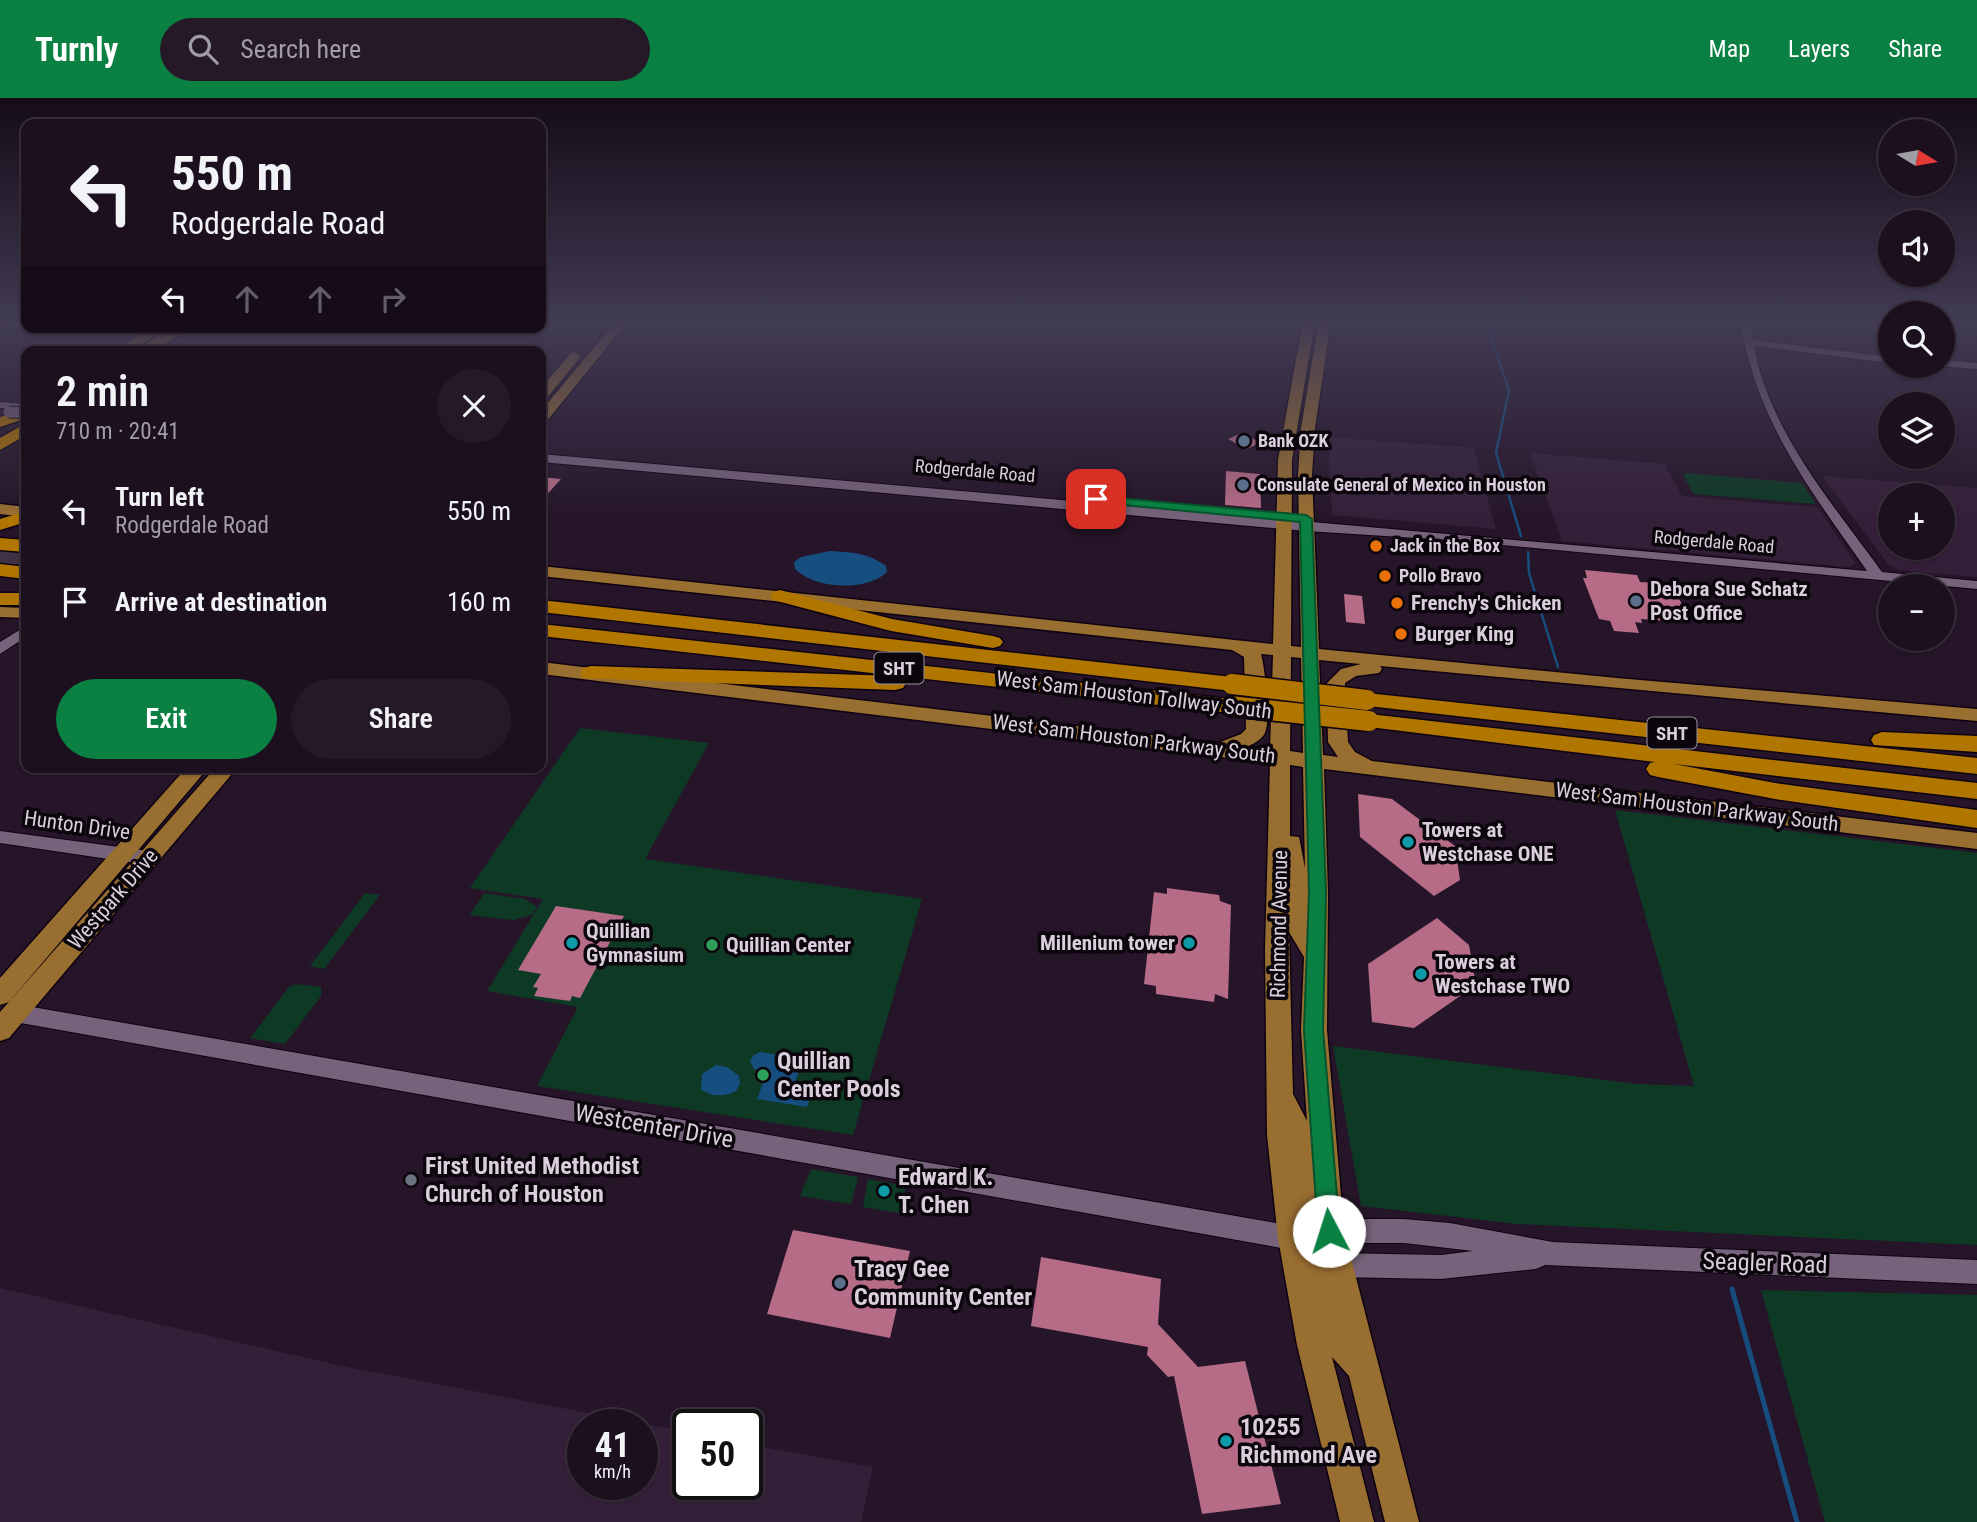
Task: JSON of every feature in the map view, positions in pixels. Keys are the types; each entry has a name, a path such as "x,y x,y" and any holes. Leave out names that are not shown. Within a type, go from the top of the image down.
{"highway":[{"path":"0,428 14,412"},
{"path":"0,435 14,412"},
{"path":"0,445 14,412"},
{"path":"0,570 21,572"},
{"path":"780,596 891,625 1231,690"},
{"path":"0,599 21,599"},
{"name":"West Sam Houston Tollway South","path":"546,607 1231,690 1560,743 1977,791"},
{"path":"546,616 747,637 788,634"},
{"name":"West Sam Houston Tollway South","path":"546,631 1147,696 1231,690 1279,690 1368,710 1774,744 1977,766"},
{"path":"591,674 883,682 1117,703 1147,696"},
{"path":"1774,744 1815,736 1977,744"},
{"path":"1560,743 1601,759 1681,774 1775,791 1977,819"}],"main road":[{"path":"546,413 568,386"},
{"name":"Richmond Avenue","path":"1297,386 1285,460 1277,962 1281,1135 1293,1238 1312,1345 1357,1522"},
{"name":"Richmond Avenue","path":"1316,386 1305,463 1317,893 1314,1030 1329,1231 1361,1368 1402,1522"},
{"path":"1294,405 1312,408"},
{"path":"1285,460 1305,463"},
{"path":"546,572 1409,665 1754,698 1977,715"},
{"path":"0,612 21,613"},
{"path":"1222,749 1248,739 1256,731 1257,700 1253,655 1236,645"},
{"path":"1372,767 1348,757 1338,742 1336,683 1341,675 1351,670 1409,665"},
{"name":"West Sam Houston Parkway South","path":"546,669 1977,841"},
{"name":"Westpark Drive","path":"4,1015 22,970 194,773"},
{"name":"Westpark Drive","path":"4,1015 149,858 223,773"},
{"path":"1281,820 1293,847 1293,870 1317,893"},
{"path":"1280,876 1293,897 1295,922 1314,953"},
{"path":"1280,1096 1298,1130 1310,1219 1316,1236 1336,1265"},
{"path":"1293,1238 1311,1249 1321,1264 1332,1333 1361,1368"}],"street":[{"path":"1760,386 1793,450 1878,576"},
{"name":"Rodgerdale Road","path":"546,452 659,465 1878,576"},
{"name":"Rodgerdale Road","path":"546,458 659,465"},
{"name":"Rodgerdale Road","path":"1955,583 1977,585"},
{"path":"0,649 21,634"},
{"name":"Hunton Drive","path":"0,837 149,858"},
{"name":"Westcenter Drive","path":"4,1015 1293,1238"},
{"name":"Seagler Road","path":"1329,1231 1404,1231 1450,1235 1553,1254 1977,1272"},
{"name":"Seagler Road","path":"1336,1265 1441,1267 1553,1254"}],"shaded area":[{"path":"1328,437 1474,448 1496,529 1332,515"},
{"path":"1530,453 1665,464 1682,496 1818,507 1856,564 1849,567 1562,541"},
{"path":"1822,476 1912,483 1878,483 1878,550"},
{"path":"1955,486 1977,488 1977,577 1900,570 1885,560 1955,560"},
{"path":"0,1288 342,1366 567,1409 567,1500 658,1500 658,1426 672,1429 672,1500 763,1500 763,1447 873,1467 861,1522 0,1522"}],"green space":[{"path":"1683,474 1802,483 1816,504 1693,494"},
{"name":"Quillian Center","path":"580,728 709,743 645,859 922,899 853,1135 537,1086 578,1007 487,991 543,899 470,888"},
{"path":"1615,810 1977,853 1977,1245 1517,1224 1361,1206 1333,1046 1637,1084 1694,1086"},
{"path":"365,893 380,895 324,969 310,966"},
{"path":"484,893 525,899 537,907 532,915 513,920 470,915"},
{"path":"296,984 321,987 321,996 285,1044 250,1038 289,987"},
{"path":"811,1169 858,1177 851,1204 800,1196"},
{"path":"868,1179 906,1186 899,1213 863,1207"},
{"path":"1761,1290 1977,1295 1977,1522 1825,1522"}],"water":[{"path":"830,551 866,556 886,566 887,572 867,583 841,586 815,581 795,569 794,562 801,557"},
{"path":"760,1052 803,1059 794,1086 813,1089 807,1107 757,1099 767,1072 754,1069 750,1061"},
{"path":"716,1065 727,1067 739,1076 740,1084 736,1091 718,1095 701,1089 702,1074"}],"building":[{"name":"Bank OZK","path":"1242,433 1261,443 1246,449 1228,439"},
{"name":"Consulate General of Mexico in Houston","path":"1226,471 1260,474 1261,508 1225,505"},
{"path":"546,478 561,479 546,496"},
{"name":"Debora Sue Schatz Post Office","path":"1585,570 1637,575 1640,582 1671,584 1690,619 1678,619 1680,622 1641,619 1642,623 1635,622 1639,633 1614,631 1610,621 1599,619 1583,578 1587,578"},
{"path":"1344,594 1362,596 1365,624 1346,622"},
{"name":"Towers at Westchase ONE","path":"1358,794 1392,799 1455,846 1460,880 1434,896 1360,837"},
{"name":"Millenium tower","path":"1167,888 1219,895 1220,901 1231,905 1228,999 1215,994 1214,1002 1156,994 1156,986 1144,984 1154,892 1167,894"},
{"name":"Quillian Gymnasium","path":"556,906 624,916 580,998 572,996 570,1001 534,996 538,988 533,987 541,974 518,970"},
{"name":"Towers at Westchase TWO","path":"1437,918 1469,945 1476,985 1414,1028 1372,1022 1368,964"},
{"name":"Tracy Gee Community Center","path":"793,1230 910,1251 890,1338 767,1314"},
{"name":"10255 Richmond Ave","path":"1041,1257 1161,1279 1158,1324 1198,1367 1245,1361 1281,1504 1202,1514 1174,1376 1168,1377 1147,1355 1148,1347 1031,1326"}],"waterway":[{"path":"1508,386 1496,453 1521,536"},
{"path":"1528,552 1529,573 1558,667"},
{"path":"1732,1289 1797,1522"}],"tunnel":[{"path":"0,561 21,561"}],"place":[{"name":"Bank OZK","path":"1244,441"},
{"name":"Consulate General of Mexico in Houston","path":"1243,485"},
{"name":"Jack in the Box","path":"1376,546"},
{"name":"Pollo Bravo","path":"1385,576"},
{"name":"Debora Sue Schatz Post Office","path":"1636,601"},
{"name":"Frenchy's Chicken","path":"1397,603"},
{"name":"Burger King","path":"1401,634"},
{"name":"Towers at Westchase ONE","path":"1408,842"},
{"name":"Quillian Gymnasium","path":"572,943"},
{"name":"Millenium tower","path":"1189,943"},
{"name":"Quillian Center","path":"712,945"},
{"name":"Towers at Westchase TWO","path":"1421,974"},
{"name":"Quillian Center Pools","path":"763,1075"},
{"name":"First United Methodist Church of Houston","path":"411,1180"},
{"name":"Edward K. T. Chen","path":"884,1191"},
{"name":"Tracy Gee Community Center","path":"840,1283"},
{"name":"10255 Richmond Ave","path":"1226,1441"}],"route":[{"path":"1096,499 1306,519 1317,893 1314,1030 1329,1231"}]}
